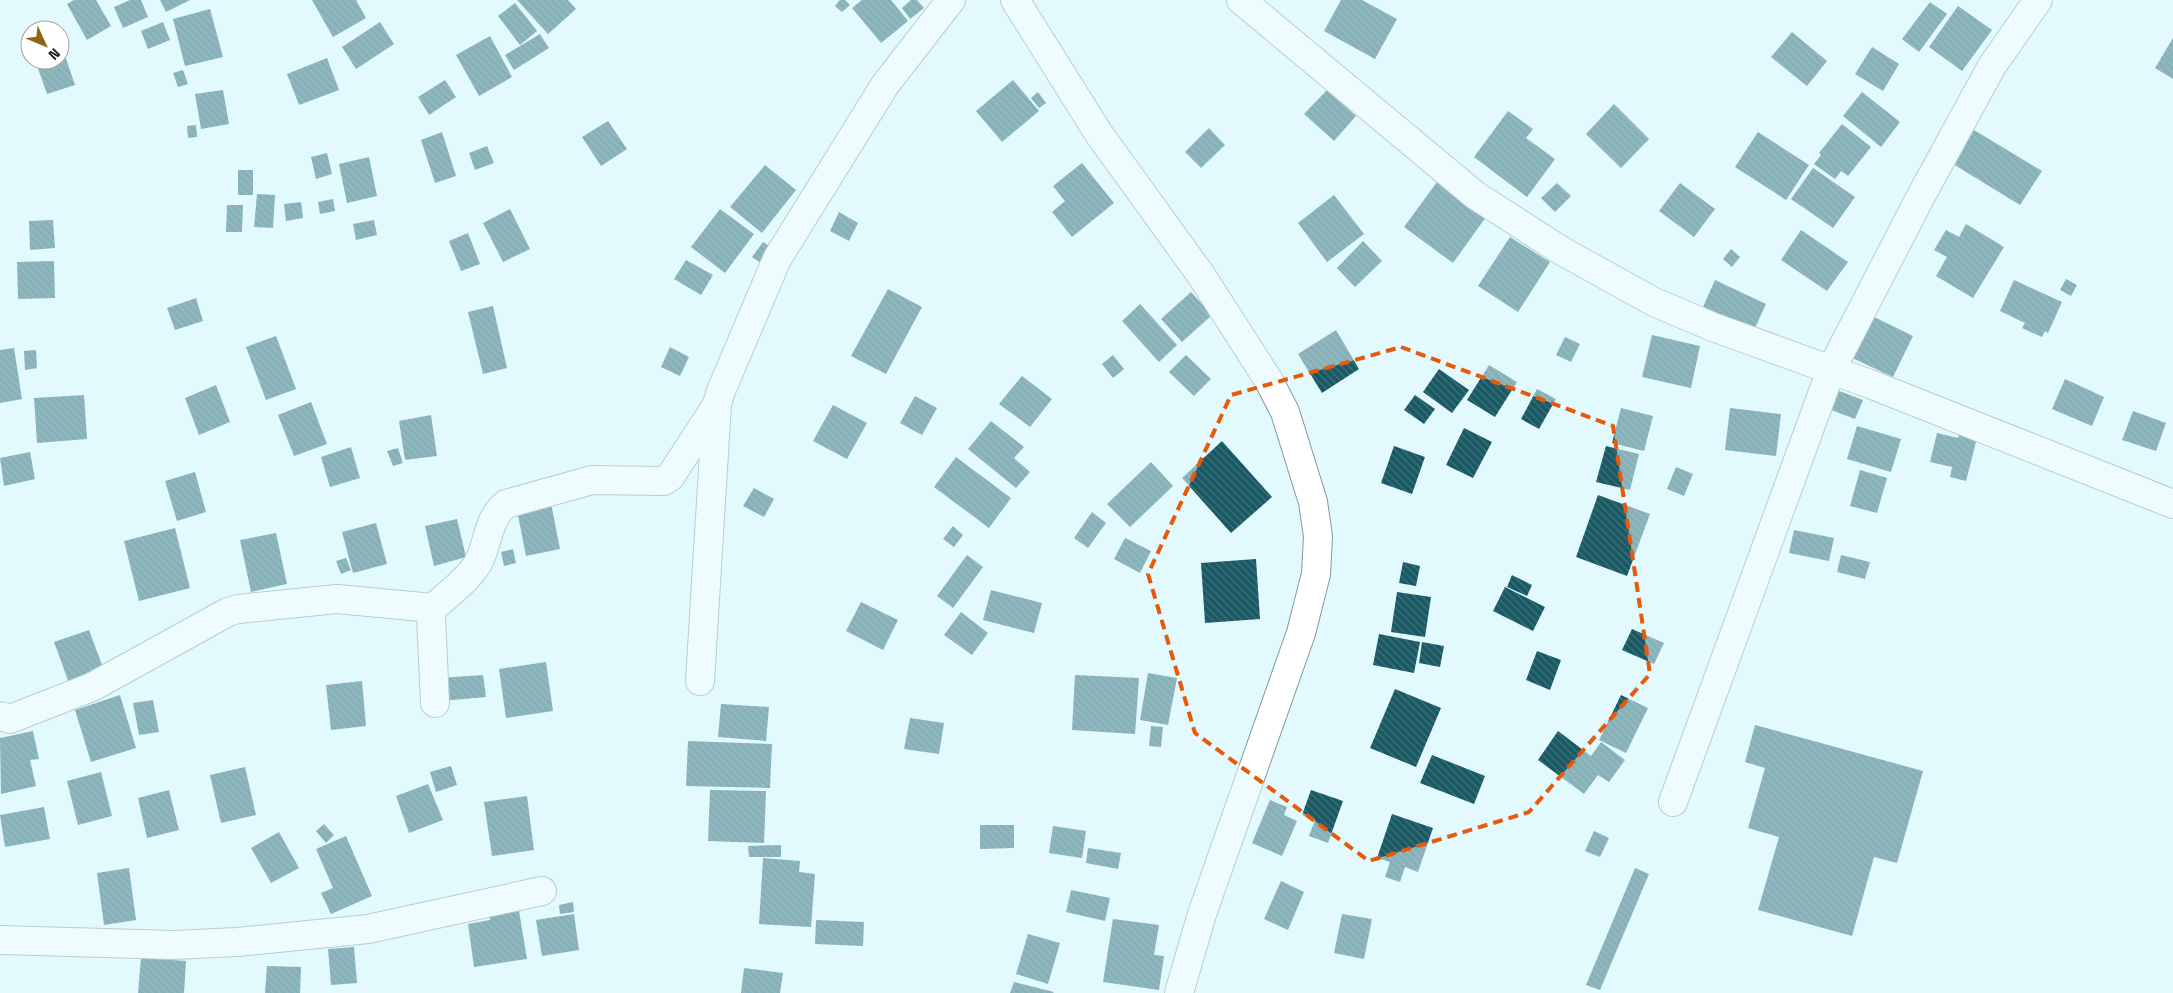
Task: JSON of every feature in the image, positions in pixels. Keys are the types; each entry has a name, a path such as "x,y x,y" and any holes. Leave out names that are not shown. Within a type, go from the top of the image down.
{"street":[{"path":"435,703 431,616 433,608 473,570 479,561 494,515 506,504 592,480 664,481 670,477 717,404 766,281 777,259 884,84 951,0"},
{"path":"1015,0 1099,134 1201,275 1269,381 1285,412 1313,502 1318,536 1316,574 1300,633 1202,914 1179,993"},
{"path":"1241,0 1475,195 1562,251 1654,302 1713,327 1831,370 2173,504"},
{"path":"1673,802 1831,370 1992,66 2038,0"},
{"path":"700,681 717,404"},
{"path":"0,716 10,719 92,688 228,612 238,609 337,599 433,608"},
{"path":"0,940 174,946 237,942 368,929 542,892"}],"highlighted area":[{"path":"1401,347 1613,426 1650,674 1529,812 1369,861 1195,733 1148,574 1231,395"}],"building":[{"path":"74,0 96,0 111,26 87,40 67,4"},
{"path":"130,0 141,0 148,17 123,28 114,7"},
{"path":"160,0 190,0 166,12"},
{"path":"312,0 356,0 366,18 333,37"},
{"path":"517,0 568,0 576,9 548,34"},
{"path":"840,0 845,0 850,5 842,12 835,6"},
{"path":"862,0 891,0 908,21 881,43 852,8"},
{"path":"911,0 917,0 924,8 910,19 902,8"},
{"path":"1341,0 1362,0 1397,19 1375,59 1324,31"},
{"path":"1930,2 1947,14 1919,52 1902,39"},
{"path":"515,3 537,31 520,45 498,16"},
{"path":"1958,6 1992,30 1962,71 1929,47"},
{"path":"210,9 223,57 185,66 173,19"},
{"path":"163,22 170,40 148,49 141,31"},
{"path":"380,22 394,44 356,69 342,47"},
{"path":"1792,32 1827,61 1807,86 1771,57"},
{"path":"540,34 549,48 514,70 505,55"},
{"path":"490,36 512,77 479,96 456,55"},
{"path":"2173,38 2173,79 2155,68"},
{"path":"1872,47 1899,64 1883,91 1855,74"},
{"path":"327,58 339,90 299,105 287,74"},
{"path":"39,70 70,70 75,85 47,94"},
{"path":"183,70 188,84 178,87 173,73"},
{"path":"445,80 456,97 429,115 418,97"},
{"path":"1013,80 1039,111 1002,142 976,111"},
{"path":"223,90 229,124 201,129 195,94"},
{"path":"1327,90 1356,116 1334,141 1304,114"},
{"path":"1038,92 1046,103 1039,108 1031,98"},
{"path":"1862,92 1900,122 1881,147 1843,116"},
{"path":"1614,104 1649,139 1621,168 1586,134"},
{"path":"1508,111 1533,129 1526,138 1555,159 1527,197 1474,157"},
{"path":"608,121 627,149 601,166 582,137"},
{"path":"1842,124 1871,147 1848,176 1841,171 1835,179 1814,164 1821,155 1819,153"},
{"path":"196,125 197,137 188,138 187,126"},
{"path":"1209,128 1225,145 1201,168 1185,152"},
{"path":"1974,130 2042,171 2020,205 1953,164"},
{"path":"442,132 456,176 435,183 421,140"},
{"path":"1758,132 1809,165 1786,200 1735,167"},
{"path":"487,146 494,163 475,170 469,153"},
{"path":"327,153 332,174 316,179 311,157"},
{"path":"369,157 377,196 347,203 339,164"},
{"path":"1082,163 1114,203 1072,237 1052,212 1065,201 1053,186"},
{"path":"765,165 796,190 762,233 730,207"},
{"path":"1813,168 1855,197 1833,228 1791,199"},
{"path":"238,170 253,170 253,195 238,195"},
{"path":"1437,182 1486,217 1453,263 1404,227"},
{"path":"1557,183 1571,196 1555,212 1541,198"},
{"path":"1680,183 1715,209 1694,237 1659,211"},
{"path":"257,194 275,195 273,228 254,227"},
{"path":"1334,195 1364,234 1327,262 1298,223"},
{"path":"333,199 335,211 320,214 318,202"},
{"path":"301,202 303,218 286,221 284,204"},
{"path":"227,205 243,205 242,232 226,232"},
{"path":"510,209 530,249 503,262 483,223"},
{"path":"720,209 754,234 725,273 691,247"},
{"path":"839,212 858,223 849,241 830,231"},
{"path":"53,220 55,248 30,250 29,221"},
{"path":"374,220 377,235 356,240 353,224"},
{"path":"1966,224 2004,247 1973,298 1936,276 1947,257 1934,250 1946,230 1959,237"},
{"path":"1801,230 1848,262 1827,291 1781,260"},
{"path":"468,233 480,264 461,271 449,241"},
{"path":"1510,237 1550,262 1518,312 1478,286"},
{"path":"1363,241 1382,261 1355,287 1337,268"},
{"path":"763,242 772,248 761,263 752,257"},
{"path":"1731,249 1740,257 1732,267 1723,259"},
{"path":"686,260 713,275 701,295 674,279"},
{"path":"54,261 55,298 18,299 17,262"},
{"path":"2066,279 2077,285 2071,296 2060,290"},
{"path":"1715,280 1766,304 1754,330 1703,307"},
{"path":"2014,280 2062,302 2048,333 2045,331 2042,337 2022,328 2025,323 2000,311"},
{"path":"888,289 922,307 886,374 851,356"},
{"path":"1191,292 1212,315 1182,342 1161,319"},
{"path":"196,298 203,321 175,330 167,308"},
{"path":"1140,304 1177,345 1159,362 1122,321"},
{"path":"493,306 507,368 483,374 468,312"},
{"path":"1868,314 1913,336 1893,377 1848,356"},
{"path":"1336,330 1359,369 1322,393 1298,354"},
{"path":"1652,335 1700,346 1691,388 1642,377"},
{"path":"276,336 296,389 266,400 246,347"},
{"path":"1565,337 1580,344 1571,362 1556,355"},
{"path":"670,347 689,357 680,376 661,367"},
{"path":"14,348 22,399 0,403 0,350"},
{"path":"36,350 37,368 25,370 24,351"},
{"path":"1113,355 1124,369 1113,378 1102,364"},
{"path":"1186,355 1211,379 1194,396 1169,372"},
{"path":"1489,365 1517,382 1495,417 1467,400"},
{"path":"1439,369 1469,390 1452,413 1423,392"},
{"path":"1022,376 1052,399 1030,427 999,404"},
{"path":"2065,379 2104,397 2092,426 2052,409"},
{"path":"216,385 230,422 199,435 185,398"},
{"path":"1537,389 1556,399 1539,429 1521,419"},
{"path":"1834,389 1863,400 1855,419 1826,408"},
{"path":"84,395 87,439 37,443 34,398"},
{"path":"1415,395 1435,409 1424,424 1404,410"},
{"path":"915,396 937,408 922,435 900,423"},
{"path":"311,402 327,444 294,456 278,415"},
{"path":"833,405 867,423 847,459 813,441"},
{"path":"1621,408 1653,416 1644,451 1612,443"},
{"path":"1730,408 1781,414 1776,456 1725,450"},
{"path":"2133,411 2166,423 2156,451 2122,440"},
{"path":"431,415 437,456 405,460 399,421"},
{"path":"991,421 1024,447 1014,458 1030,472 1016,488 968,449"},
{"path":"1857,426 1901,439 1891,472 1847,459"},
{"path":"1464,428 1492,442 1473,478 1446,465"},
{"path":"1937,433 1958,438 1959,434 1977,438 1966,481 1950,477 1952,467 1930,462"},
{"path":"1222,441 1272,497 1231,533 1182,478"},
{"path":"1394,446 1425,457 1412,494 1381,483"},
{"path":"1606,446 1639,454 1630,490 1596,482"},
{"path":"351,447 360,478 330,487 321,457"},
{"path":"398,448 403,463 393,466 387,451"},
{"path":"30,452 35,479 4,486 0,458"},
{"path":"956,457 1011,498 989,528 934,487"},
{"path":"1151,462 1173,486 1130,527 1107,504"},
{"path":"1676,467 1693,474 1684,496 1667,489"},
{"path":"1860,470 1887,478 1877,513 1850,506"},
{"path":"195,472 206,512 177,521 165,481"},
{"path":"754,488 774,499 764,517 743,506"},
{"path":"1598,495 1650,514 1627,576 1576,557"},
{"path":"550,498 560,549 526,556 516,505"},
{"path":"1092,512 1106,523 1088,548 1074,538"},
{"path":"457,519 466,557 434,566 425,526"},
{"path":"376,523 387,564 353,573 342,532"},
{"path":"953,526 963,535 954,547 943,539"},
{"path":"175,528 190,588 139,601 124,541"},
{"path":"1794,530 1834,538 1829,561 1789,553"},
{"path":"276,533 287,584 251,592 240,540"},
{"path":"1125,538 1151,551 1140,573 1114,559"},
{"path":"513,549 516,563 504,566 501,552"},
{"path":"967,555 983,567 953,608 937,596"},
{"path":"1841,555 1870,562 1865,579 1837,572"},
{"path":"346,558 351,570 341,574 336,561"},
{"path":"1256,559 1260,619 1205,623 1201,563"},
{"path":"1403,562 1420,566 1416,586 1399,583"},
{"path":"1512,575 1532,585 1527,596 1507,587"},
{"path":"1505,587 1545,607 1533,631 1493,611"},
{"path":"991,590 1042,603 1034,633 983,620"},
{"path":"1397,592 1431,597 1425,637 1391,632"},
{"path":"861,602 898,620 883,650 846,631"},
{"path":"961,612 988,633 972,655 944,635"},
{"path":"1632,629 1664,643 1654,664 1622,650"},
{"path":"89,630 104,670 69,683 54,642"},
{"path":"1379,634 1420,642 1414,673 1373,665"},
{"path":"1422,642 1444,646 1440,667 1419,663"},
{"path":"1537,651 1561,660 1550,690 1526,680"},
{"path":"546,662 553,711 506,718 499,669"},
{"path":"1148,673 1177,678 1168,725 1140,720"},
{"path":"483,675 486,697 441,701 439,678"},
{"path":"1075,675 1139,678 1135,734 1072,730"},
{"path":"362,681 366,726 331,730 326,685"},
{"path":"1395,689 1441,708 1416,767 1370,748"},
{"path":"120,695 136,748 91,762 75,710"},
{"path":"1621,695 1648,708 1626,753 1599,740"},
{"path":"153,700 159,732 139,735 133,703"},
{"path":"721,704 769,707 766,741 718,737"},
{"path":"910,718 944,723 939,754 904,749"},
{"path":"1755,725 1923,771 1897,863 1874,857 1852,936 1758,910 1779,837 1748,828 1765,768 1745,762"},
{"path":"1151,726 1163,727 1161,747 1149,746"},
{"path":"33,731 39,759 30,760 36,786 1,794 0,738"},
{"path":"1558,731 1591,756 1601,742 1625,760 1609,782 1598,775 1584,794 1538,760"},
{"path":"688,741 772,744 770,788 686,786"},
{"path":"1432,755 1485,776 1474,804 1420,783"},
{"path":"451,766 457,785 436,792 430,772"},
{"path":"245,767 256,815 221,823 210,775"},
{"path":"101,772 112,816 78,825 67,781"},
{"path":"428,784 443,820 409,833 396,796"},
{"path":"169,790 179,830 147,838 138,798"},
{"path":"710,790 766,791 764,843 708,841"},
{"path":"1311,790 1343,801 1328,843 1309,836 1315,820 1302,815"},
{"path":"527,796 534,850 492,856 484,802"},
{"path":"1270,800 1287,807 1284,815 1297,821 1282,856 1252,843"},
{"path":"44,807 50,839 5,847 0,815"},
{"path":"1392,814 1433,828 1418,872 1405,867 1400,882 1385,877 1390,862 1377,858"},
{"path":"324,824 334,835 326,843 316,831"},
{"path":"980,825 1014,825 1014,848 980,849"},
{"path":"1053,826 1086,831 1082,858 1049,853"},
{"path":"1594,831 1609,838 1600,857 1585,851"},
{"path":"279,832 299,868 271,883 251,848"},
{"path":"346,836 372,896 331,914 321,893 333,888 316,849"},
{"path":"781,845 781,857 749,857 748,846"},
{"path":"1088,848 1121,853 1118,869 1086,863"},
{"path":"763,858 800,861 799,872 815,874 811,927 759,924"},
{"path":"129,868 136,920 104,925 97,873"},
{"path":"1635,868 1649,874 1600,990 1586,985"},
{"path":"1281,881 1304,892 1288,930 1264,919"},
{"path":"1071,890 1110,898 1105,921 1066,912"},
{"path":"573,902 574,912 560,914 559,905"},
{"path":"518,905 527,959 474,967 468,924 490,920 489,910"},
{"path":"574,914 579,950 542,956 536,920"},
{"path":"1342,914 1372,919 1364,959 1334,953"},
{"path":"1113,919 1159,925 1154,955 1164,956 1159,990 1103,982"},
{"path":"816,920 864,922 863,946 815,944"},
{"path":"1028,934 1060,943 1048,984 1016,974"},
{"path":"354,947 357,983 331,985 328,949"},
{"path":"141,958 186,961 184,993 138,993"},
{"path":"267,966 301,967 300,993 265,993"},
{"path":"744,968 783,973 780,993 741,993"},
{"path":"1014,982 1054,992 1010,993"}]}
